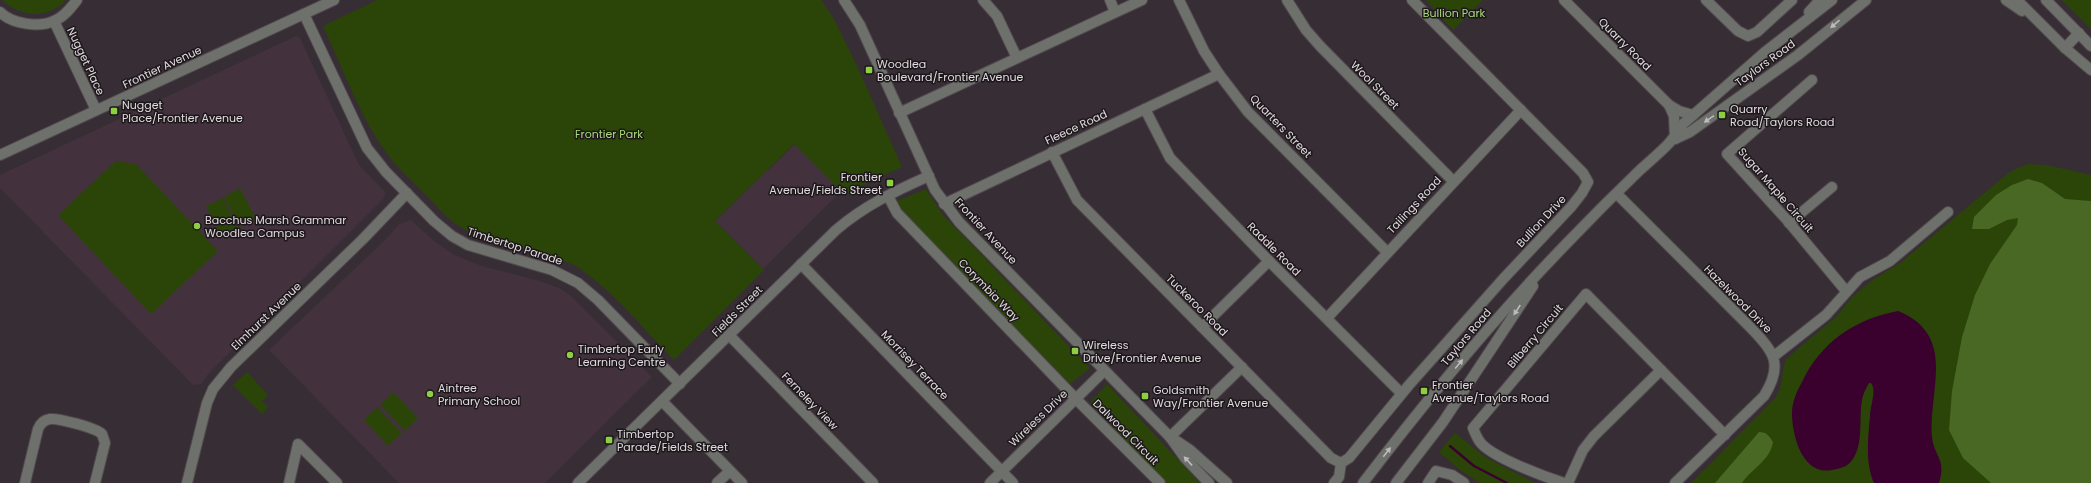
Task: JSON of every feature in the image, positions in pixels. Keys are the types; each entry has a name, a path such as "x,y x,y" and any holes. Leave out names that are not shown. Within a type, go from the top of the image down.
{"street":[{"path":"1,14 21,23 43,24 54,21 66,14 77,0"},
{"name":"Frontier Avenue","path":"0,155 334,0"},
{"name":"Frontier Avenue","path":"844,0 860,25 928,176 944,204 959,222 1170,437 1185,458 1209,483"},
{"path":"982,0 997,16 1017,58"},
{"path":"1110,0 1115,12"},
{"path":"899,113 1142,0"},
{"name":"Quarters Street","path":"1179,0 1204,51 1219,74 1248,112 1387,252"},
{"name":"Wool Street","path":"1287,0 1306,30 1320,46 1453,181"},
{"name":"Bullion Drive","path":"1341,463 1349,458 1401,393 1504,278 1571,207 1588,182 1583,173 1412,0"},
{"name":"Quarry Road","path":"1564,0 1669,105 1679,111 1693,115"},
{"path":"1706,0 1738,31 1748,36 1757,32 1792,0"},
{"path":"1765,52 1820,0"},
{"name":"Taylors Road","path":"1675,139 1683,124 1693,115 1765,52 1832,0"},
{"name":"Taylors Road","path":"1363,483 1424,404 1488,329 1546,266 1616,194 1675,139 1690,132 1798,55 1866,0"},
{"path":"2006,0 2042,25"},
{"path":"2017,0 2065,48 2091,70"},
{"path":"2046,0 2091,46"},
{"name":"Timbertop Parade","path":"304,14 367,148 378,163 434,221 459,240 486,251 552,270 578,282 598,300 680,384"},
{"name":"Nugget Place","path":"54,21 96,110"},
{"path":"2065,48 2079,33"},
{"name":"Fleece Road","path":"944,204 1219,74"},
{"name":"Sugar Maple Circuit","path":"1812,80 1727,154 1789,223 1846,291"},
{"name":"Quarry Road","path":"1669,105 1674,116 1675,139"},
{"name":"Raddle Road","path":"1145,109 1170,158 1269,261 1401,393"},
{"name":"Tailings Road","path":"1326,318 1521,110"},
{"name":"Tuckeroo Road","path":"1052,152 1077,200 1331,458 1341,463"},
{"name":"Fields Street","path":"578,483 730,336 801,264 848,220 860,210 928,176"},
{"path":"1789,223 1832,187"},
{"name":"Elmhurst Avenue","path":"187,483 207,403 217,384 231,367 363,239 407,194"},
{"name":"Hazelwood Drive","path":"1616,194 1759,336 1774,356"},
{"name":"Corymbia Way","path":"888,196 897,213 1076,399"},
{"path":"1675,483 1764,396 1771,385 1775,368 1774,356 1826,314 1860,277 1890,261 1948,212"},
{"path":"1202,327 1269,261"},
{"name":"Morrisey Terrace","path":"801,264 1013,483"},
{"name":"Taylors Road","path":"1396,483 1443,422 1546,266"},
{"name":"Bilberry Circuit","path":"1564,483 1530,472 1493,452 1480,443 1473,428 1586,294 1725,435"},
{"name":"Ferneley View","path":"730,336 873,483"},
{"path":"1170,437 1242,367"},
{"path":"1568,483 1583,450 1594,436 1661,370"},
{"name":"Wireless Drive","path":"990,483 1104,371"},
{"name":"Dalwood Circuit","path":"1076,399 1160,483"},
{"path":"662,401 742,483"},
{"path":"25,483 38,430 42,423 52,419 93,428 102,434 104,446 95,483"},
{"name":"Frontier Avenue","path":"1170,437 1190,450 1227,483"},
{"path":"289,483 298,444 337,483"},
{"path":"1334,483 1338,477 1341,463"},
{"path":"717,483 730,470"},
{"path":"1428,483 1436,471 1452,475 1464,483"}],"shaded area":[{"name":"Bacchus Marsh Grammar Woodlea Campus","path":"296,36 300,38 359,165 385,192 384,198 209,373 201,384 193,385 0,188 0,175"},
{"path":"795,144 841,191 763,269 715,221"},
{"name":"Aintree Primary School","path":"411,220 433,240 454,255 482,266 540,281 559,288 570,295 652,377 545,483 399,483 269,350 385,240 399,224"},
{"path":"1898,311 1916,321 1928,334 1934,349 1936,365 1932,436 1941,463 1939,483 1874,483 1868,459 1870,412 1873,394 1873,386 1871,383 1869,383 1862,398 1859,444 1852,460 1846,466 1832,470 1822,470 1813,467 1801,452 1792,422 1793,405 1802,382 1819,355 1841,334 1868,320"}],"green space":[{"path":"2,0 66,0 51,11 34,14 17,10"},
{"name":"Frontier Park","path":"377,0 821,0 834,19 857,66 902,167 854,189 845,195 794,144 715,221 764,270 674,360 609,292 580,269 553,257 482,238 469,232 447,217 392,160 366,120 323,26"},
{"name":"Bullion Park","path":"1426,0 1483,0 1453,30"},
{"path":"2062,0 2091,0 2091,29"},
{"path":"116,161 136,164 218,251 151,314 58,215"},
{"path":"2029,164 2047,165 2091,175 2091,483 1691,483 1776,397 1779,392 1786,359 1837,316 1853,296 1874,279 1900,263 2006,175 2015,169"},
{"path":"2028,179 2042,183 2065,199 2091,201 2091,483 1991,483 1963,458 1949,430 1952,391 1962,337 1975,295 1990,264 2017,225 2018,218 2007,220 1989,229 1972,229 1974,217 1996,195 2012,185"},
{"path":"240,188 256,219 240,227 224,197"},
{"path":"926,189 943,215 1090,368 1070,384 904,214 897,201"},
{"path":"223,198 238,228 222,237 206,206"},
{"path":"247,372 268,395 262,401 268,407 262,414 233,385"},
{"path":"1107,384 1200,483 1167,483 1090,403"},
{"path":"393,392 418,418 405,431 380,405"},
{"path":"377,407 402,433 388,446 364,420"},
{"path":"1759,432 1769,436 1773,442 1765,459 1742,483 1715,483"},
{"path":"1455,433 1485,457 1535,483 1480,483 1460,470 1439,452"}],"waterway":[{"path":"1450,446 1474,466 1507,483"}],"place":[{"name":"Woodlea Boulevard/Frontier Avenue","path":"869,70"},
{"name":"Nugget Place/Frontier Avenue","path":"114,111"},
{"name":"Quarry Road/Taylors Road","path":"1722,115"},
{"name":"Frontier Avenue/Fields Street","path":"890,183"},
{"name":"Bacchus Marsh Grammar Woodlea Campus","path":"197,226"},
{"name":"Wireless Drive/Frontier Avenue","path":"1075,351"},
{"name":"Timbertop Early Learning Centre","path":"570,355"},
{"name":"Frontier Avenue/Taylors Road","path":"1424,391"},
{"name":"Aintree Primary School","path":"430,394"},
{"name":"Goldsmith Way/Frontier Avenue","path":"1145,396"},
{"name":"Timbertop Parade/Fields Street","path":"609,440"}]}
